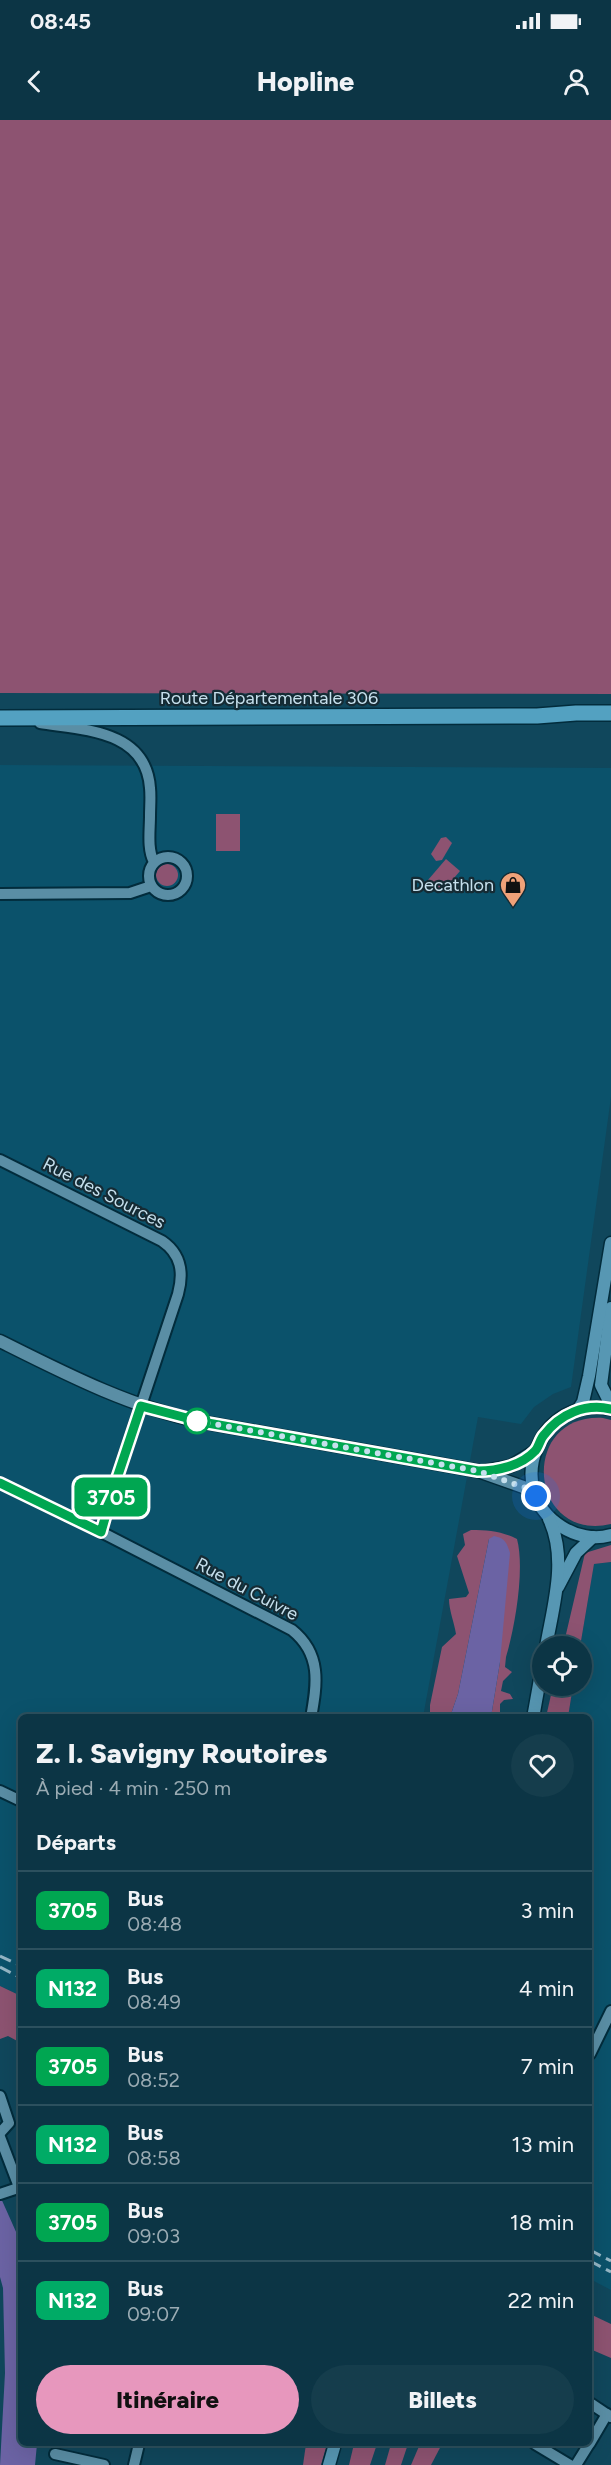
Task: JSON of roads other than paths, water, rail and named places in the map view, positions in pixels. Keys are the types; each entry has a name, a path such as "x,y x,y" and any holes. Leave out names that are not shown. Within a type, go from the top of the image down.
{"main road":[{"name":"Route Départementale 306","path":"1,718 537,716 611,713"},
{"name":"Route Départementale 306","path":"537,716 568,722 611,724"},
{"path":"578,1410 586,1394 611,1243"},
{"path":"548,1636 556,1591 559,1547 548,1516 536,1496 532,1473 535,1451 542,1437 564,1416 578,1410 611,1407 601,1385 611,1308"},
{"path":"548,1516 568,1531 592,1537 611,1536"},
{"path":"556,1591 576,1553 592,1537"},
{"path":"534,1714 537,1696"},
{"path":"329,2465 334,2446"}],"street":[{"path":"1,718 95,731 122,741 131,749 141,759 150,786 150,843 154,862"},
{"path":"170,856 178,859 184,865 187,873 182,889 174,894 165,895 157,892 151,886 148,878 154,862 162,857 170,856"},
{"path":"0,894 130,893 151,886"},
{"name":"Rue des Sources","path":"0,1160 162,1241 176,1254 180,1265 181,1281 101,1532"},
{"path":"0,1341 99,1390 141,1406 202,1422 478,1471 526,1488 536,1496"},
{"path":"478,1471 501,1470 535,1451"},
{"name":"Rue du Cuivre","path":"0,1483 101,1532 283,1625 298,1635 308,1647 316,1669 317,1683 312,1714"},
{"path":"0,1791 18,1800"},
{"path":"592,2050 611,2011"},
{"path":"0,2096 9,2123 0,2135 18,2182"},
{"path":"592,2404 609,2416 592,2439"},
{"path":"134,2465 139,2446"},
{"path":"538,2446 570,2465"},
{"path":"576,2465 587,2446"},
{"path":"55,2454 104,2465"}],"railway":[{"path":"0,1956 18,1965"},
{"path":"0,1967 18,1976"},
{"path":"592,2251 611,2261"},
{"path":"592,2262 611,2272"}],"place":[{"name":"Decathlon","path":"513,908"}]}
